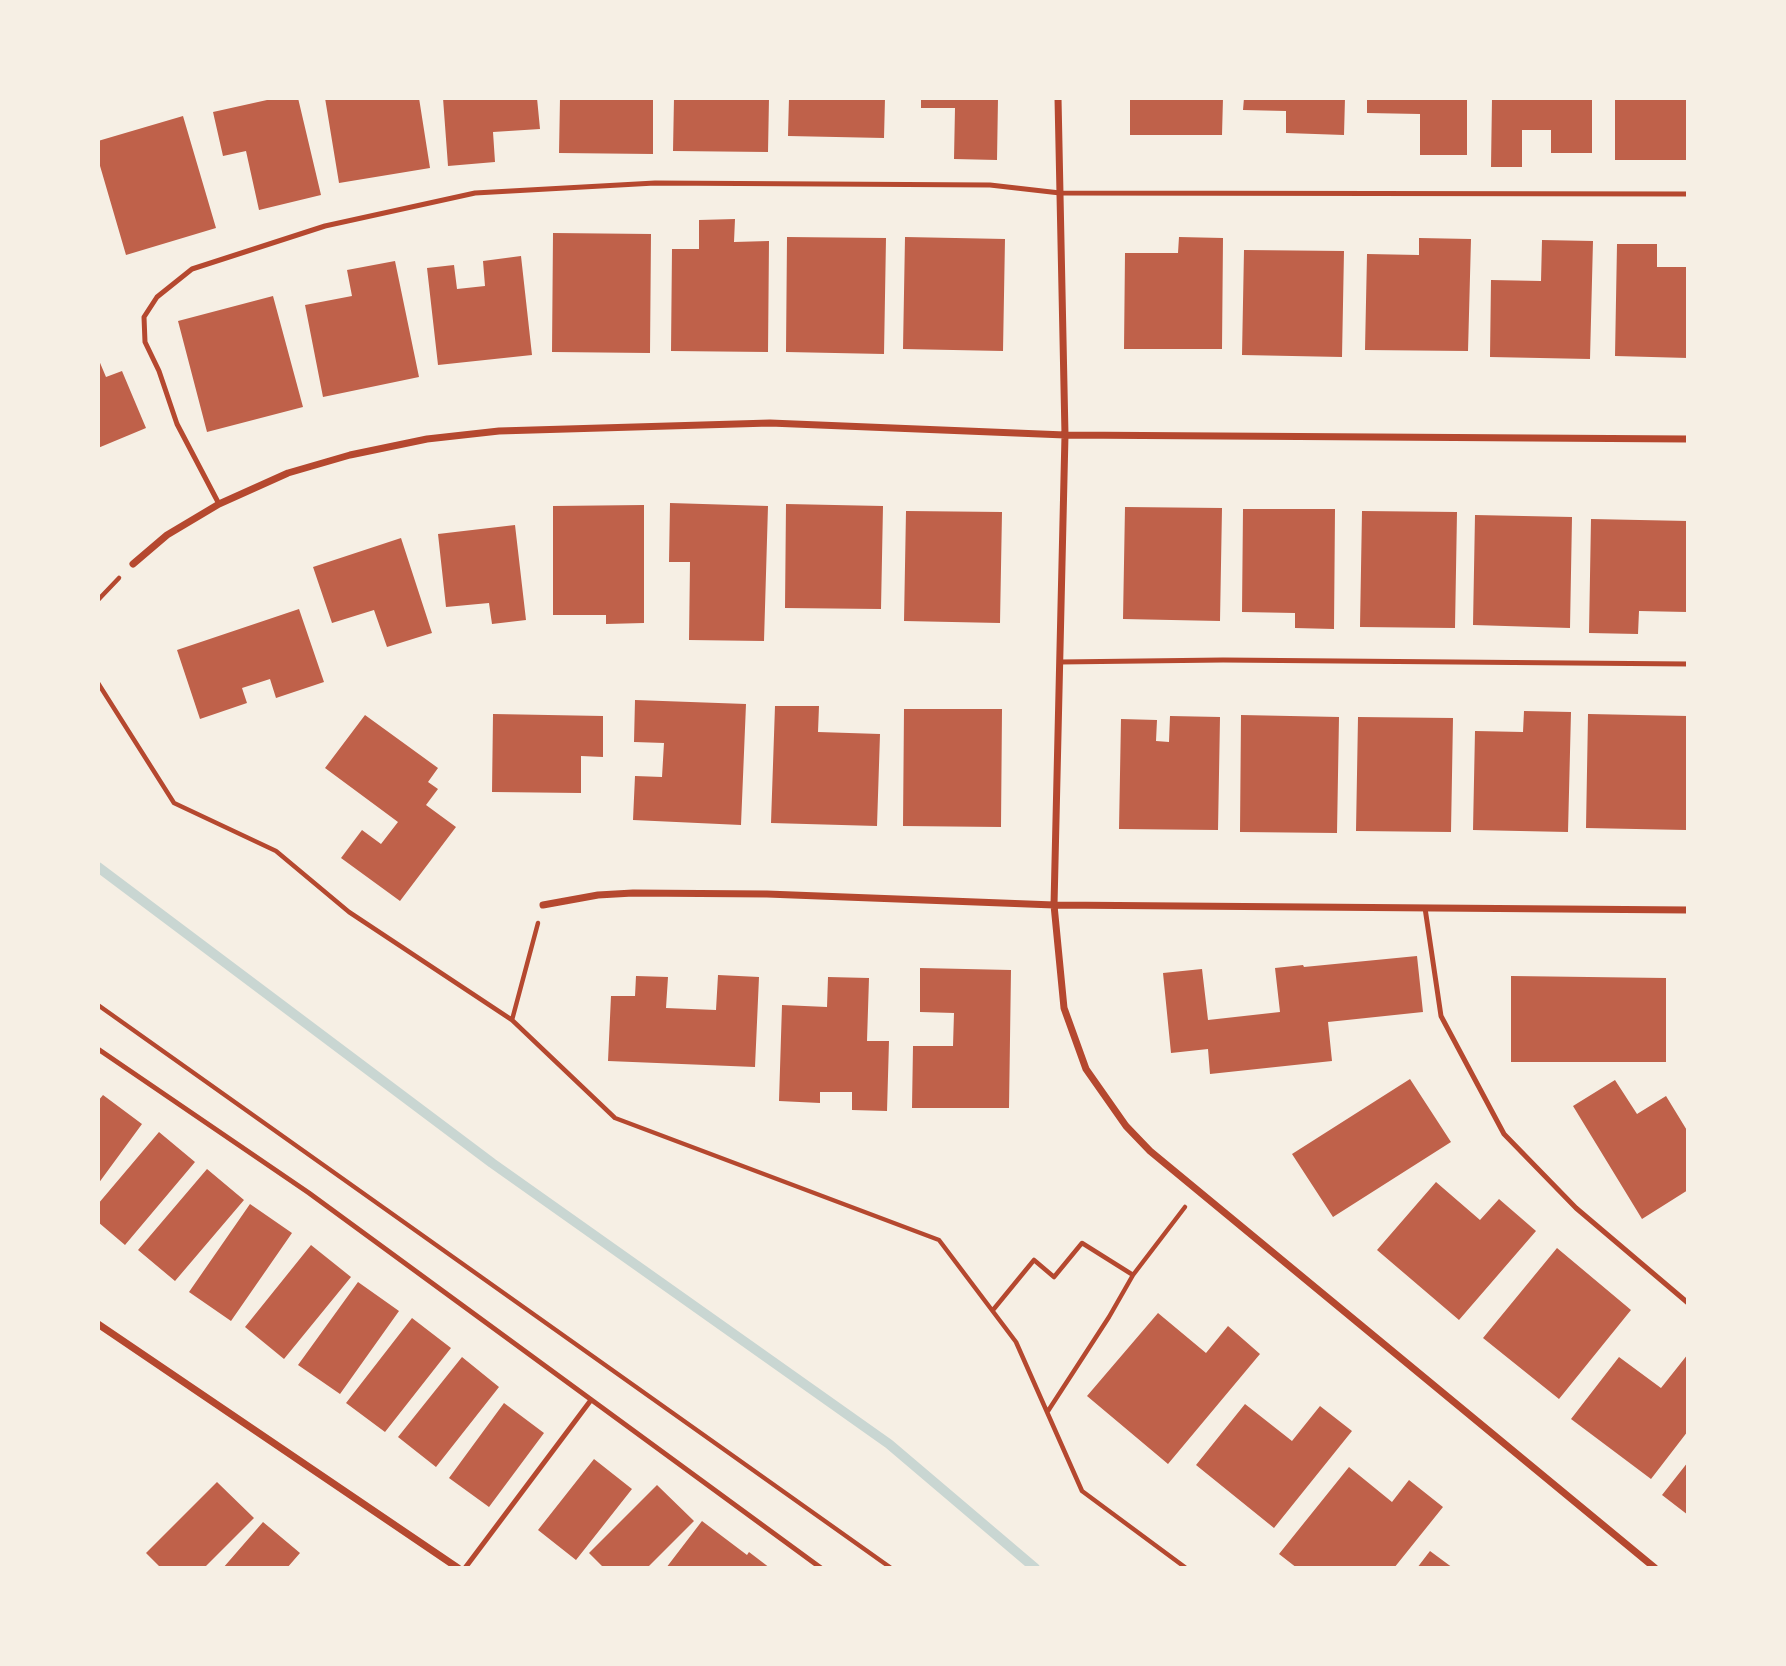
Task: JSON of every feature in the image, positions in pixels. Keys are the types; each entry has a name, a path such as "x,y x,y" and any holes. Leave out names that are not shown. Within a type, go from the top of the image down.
{"street":[{"path":"1058,98 1065,435 1054,905 1063,1008 1086,1069 1126,1126 1150,1152 1655,1568"},
{"path":"133,564 167,535 219,504 288,473 350,455 428,439 499,431 770,423 1065,435 1688,439"},
{"path":"543,905 598,895 633,893 767,894 1054,905 1688,910"},
{"path":"98,1324 458,1568"}],"lane":[{"path":"219,504 177,424 159,371 145,342 144,317 157,297 192,270 326,226 475,193 655,184 722,184 990,185 1060,193 1688,194"},
{"path":"1060,662 1250,660 1688,664"},
{"path":"1425,908 1441,1016 1504,1134 1576,1208 1688,1303"},
{"path":"98,1048 309,1193 821,1568"},
{"path":"465,1568 591,1400"}],"path":[{"path":"98,600 133,564"},
{"path":"98,683 174,803 276,851 349,912 512,1020 615,1118 939,1240 1016,1342 1082,1490 1186,1568"},
{"path":"512,1020 543,905"},
{"path":"98,1005 891,1568"},
{"path":"1048,1412 1133,1275 1197,1191"},
{"path":"993,1310 1034,1260 1054,1277 1082,1243 1133,1275"}],"building":[{"path":"276,98 298,98 321,195 259,210 246,151 223,156 213,112"},
{"path":"325,98 419,98 430,168 339,183"},
{"path":"443,98 537,98 540,129 493,132 495,162 448,166"},
{"path":"560,98 653,98 653,154 559,153"},
{"path":"674,98 769,98 768,152 673,151"},
{"path":"789,98 885,98 884,138 788,136"},
{"path":"921,98 998,98 997,160 954,159 955,108 921,108"},
{"path":"1130,98 1223,98 1222,135 1130,135"},
{"path":"1244,98 1345,98 1344,135 1286,133 1286,111 1243,110"},
{"path":"1367,98 1467,98 1467,155 1420,155 1420,114 1367,113"},
{"path":"1492,98 1592,98 1592,153 1551,153 1551,130 1522,130 1522,167 1491,167"},
{"path":"1615,98 1688,98 1688,160 1615,160"},
{"path":"183,116 216,228 126,255 98,159 98,141"},
{"path":"735,219 734,242 769,241 768,352 671,351 672,249 699,249 699,220"},
{"path":"553,233 651,234 650,353 552,352"},
{"path":"787,237 886,238 884,354 786,352"},
{"path":"905,237 1005,239 1003,351 903,349"},
{"path":"1179,237 1223,238 1222,349 1124,349 1125,253 1178,253"},
{"path":"1419,238 1471,239 1468,351 1365,350 1367,254 1419,255"},
{"path":"1542,240 1593,241 1590,359 1490,357 1491,280 1541,281"},
{"path":"1617,244 1657,244 1657,267 1688,267 1688,358 1615,356"},
{"path":"1244,250 1344,251 1342,357 1242,355"},
{"path":"521,256 532,355 438,365 427,268 454,265 457,289 485,286 483,261"},
{"path":"395,261 419,377 323,397 305,305 352,296 347,270"},
{"path":"273,296 303,407 207,432 178,321"},
{"path":"98,358 106,377 122,371 146,428 98,448"},
{"path":"670,503 768,506 764,641 689,640 690,562 669,562"},
{"path":"786,504 883,506 881,609 785,608"},
{"path":"644,505 644,623 606,624 606,615 553,615 553,506"},
{"path":"1125,507 1222,508 1220,621 1123,619"},
{"path":"1243,509 1335,509 1334,629 1295,628 1295,613 1242,612"},
{"path":"906,511 1002,512 1000,623 904,621"},
{"path":"1362,511 1457,512 1455,628 1360,627"},
{"path":"1475,515 1572,517 1570,628 1473,625"},
{"path":"1591,519 1688,521 1687,612 1639,611 1638,634 1589,633"},
{"path":"515,525 526,620 492,624 489,603 446,607 438,534"},
{"path":"401,538 432,633 387,647 374,610 332,623 313,567"},
{"path":"299,609 324,682 276,698 270,679 242,688 247,703 200,719 177,650"},
{"path":"635,700 746,704 741,825 633,820 635,776 662,777 664,743 634,742"},
{"path":"775,706 819,706 818,732 880,734 877,826 771,823"},
{"path":"904,709 1002,709 1001,827 903,826"},
{"path":"1524,711 1571,712 1568,832 1473,830 1475,731 1523,732"},
{"path":"493,714 603,716 603,757 581,756 581,793 492,792"},
{"path":"1588,714 1688,716 1686,830 1586,828"},
{"path":"365,715 438,768 428,782 438,789 426,805 456,827 400,901 341,858 362,830 381,844 398,822 325,768"},
{"path":"1241,715 1339,717 1337,833 1240,832"},
{"path":"1170,716 1220,717 1218,830 1119,829 1121,719 1157,720 1156,741 1169,742"},
{"path":"1358,717 1453,718 1451,832 1356,831"},
{"path":"1417,956 1423,1012 1328,1022 1332,1061 1210,1074 1208,1049 1171,1053 1163,973 1202,969 1208,1020 1280,1012 1275,968"},
{"path":"920,968 1011,970 1009,1108 912,1108 913,1046 953,1046 954,1013 920,1012"},
{"path":"718,975 759,977 755,1067 608,1061 611,996 635,996 636,976 668,977 666,1008 716,1010"},
{"path":"1511,976 1666,978 1666,1062 1511,1062"},
{"path":"828,977 869,978 867,1041 889,1041 887,1111 852,1110 852,1092 820,1092 820,1103 779,1101 782,1005 827,1007"},
{"path":"1410,1079 1451,1142 1333,1217 1292,1154"},
{"path":"1615,1080 1637,1114 1666,1096 1688,1132 1688,1190 1642,1219 1573,1106"},
{"path":"103,1095 142,1124 98,1184 98,1101"},
{"path":"159,1132 195,1162 125,1245 98,1222 98,1204"},
{"path":"207,1169 244,1200 175,1281 138,1250"},
{"path":"1436,1182 1480,1220 1499,1199 1536,1231 1459,1320 1377,1250"},
{"path":"250,1204 292,1233 231,1321 189,1292"},
{"path":"311,1245 351,1277 284,1359 245,1327"},
{"path":"1557,1248 1631,1310 1559,1399 1483,1338"},
{"path":"358,1282 399,1311 340,1394 298,1365"},
{"path":"1158,1313 1206,1353 1228,1326 1260,1354 1168,1464 1087,1396"},
{"path":"412,1318 451,1348 385,1432 346,1403"},
{"path":"1688,1354 1688,1431 1651,1479 1571,1419 1619,1357 1661,1388"},
{"path":"462,1357 499,1387 436,1467 398,1437"},
{"path":"504,1403 544,1433 489,1507 449,1478"},
{"path":"1245,1404 1292,1441 1320,1406 1352,1431 1274,1528 1196,1465"},
{"path":"594,1459 632,1489 576,1560 538,1530"},
{"path":"1688,1462 1688,1515 1662,1495"},
{"path":"1349,1467 1392,1502 1409,1480 1443,1507 1394,1568 1297,1568 1279,1554"},
{"path":"217,1482 254,1518 204,1568 161,1568 146,1553"},
{"path":"657,1485 694,1521 647,1568 604,1568 589,1553"},
{"path":"702,1521 747,1555 749,1552 770,1568 666,1568"},
{"path":"263,1522 300,1553 287,1568 223,1568"},
{"path":"1430,1551 1453,1568 1417,1568"}],"waterway":[{"path":"98,867 492,1163 889,1444 1035,1568"}]}
